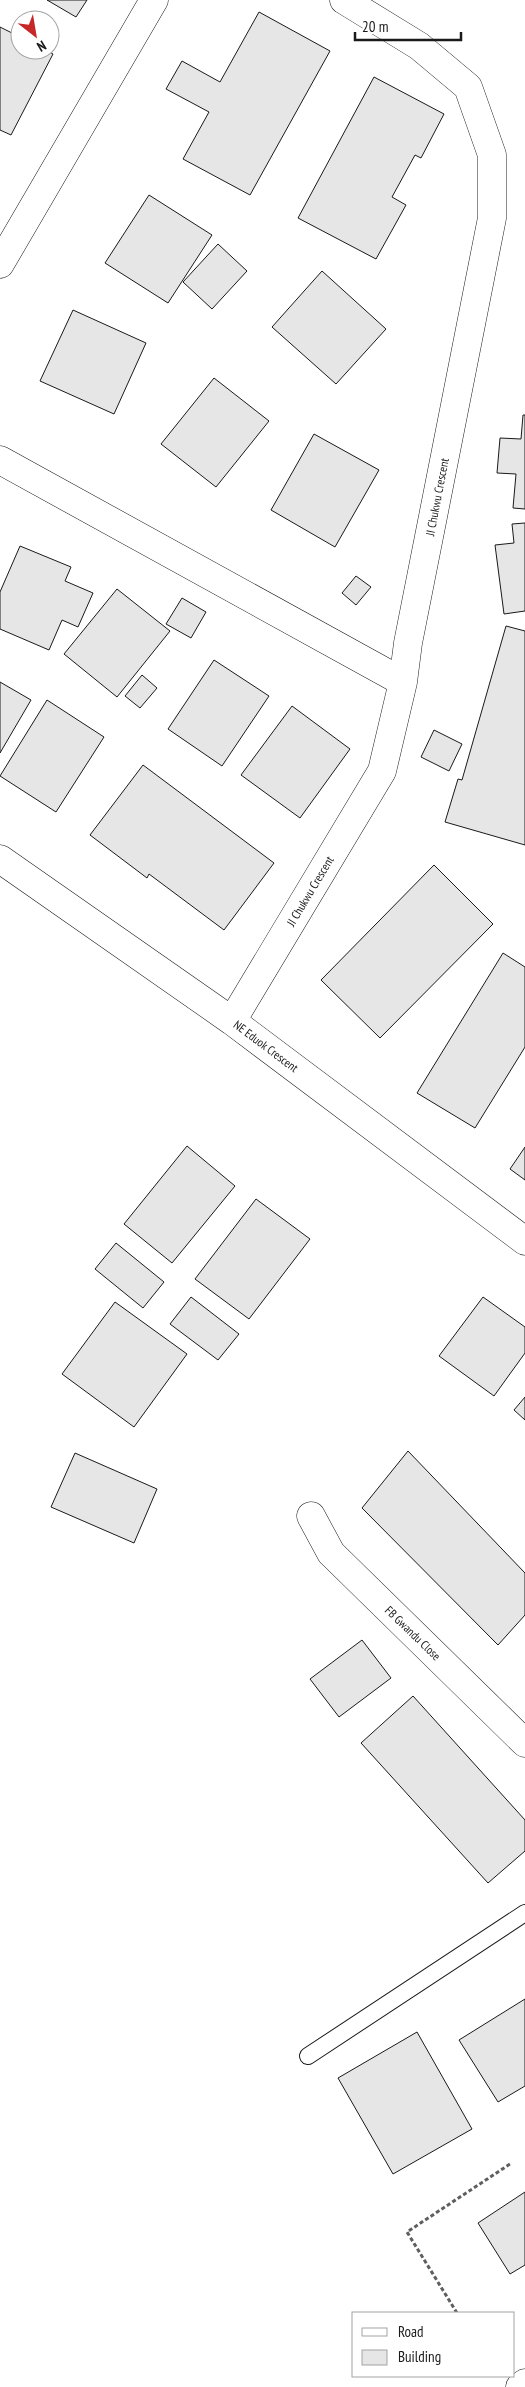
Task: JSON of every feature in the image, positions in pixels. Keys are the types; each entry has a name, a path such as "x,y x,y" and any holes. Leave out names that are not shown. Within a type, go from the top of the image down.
{"street":[{"path":"0,264 154,0"},
{"name":"JI Chukwu Crescent","path":"232,1021 382,771 403,682 408,643 492,218 492,155 468,88 420,46 344,0"},
{"path":"0,460 403,682"},
{"name":"NE Eduok Crescent","path":"0,860 232,1021 525,1241"},
{"name":"FB Gwandu Close","path":"311,1516 331,1553 525,1743"},
{"path":"520,2387 525,2383"}],"lane":[{"path":"308,2056 525,1913"}],"path":[{"path":"456,2312 407,2232 510,2164"}],"building":[{"path":"47,0 87,0 76,17"},
{"path":"259,12 330,51 250,195 183,159 209,112 166,89 182,61 220,82"},
{"path":"0,27 10,32 10,60 50,60 11,135 0,130"},
{"path":"374,77 444,114 421,158 415,155 392,197 406,205 376,259 298,218"},
{"path":"149,195 212,235 168,303 105,263"},
{"path":"218,244 247,271 212,309 183,282"},
{"path":"322,271 386,329 336,384 272,327"},
{"path":"73,310 146,343 114,414 40,381"},
{"path":"214,378 269,421 216,487 161,444"},
{"path":"523,415 525,415 525,509 513,508 516,474 497,473 500,438 521,439"},
{"path":"314,434 379,470 335,547 271,510"},
{"path":"525,523 525,611 504,614 495,545 514,543 512,524"},
{"path":"20,546 71,567 65,581 93,593 78,627 62,620 49,650 0,629 0,592"},
{"path":"356,576 371,587 356,605 342,593"},
{"path":"117,589 170,631 117,697 64,654"},
{"path":"182,598 206,612 191,638 166,624"},
{"path":"506,626 525,631 525,845 445,822 458,779 462,780"},
{"path":"214,660 269,696 222,766 168,729"},
{"path":"142,675 157,688 140,708 125,696"},
{"path":"0,682 31,700 0,753"},
{"path":"47,700 104,737 56,812 0,776"},
{"path":"292,706 350,749 300,818 241,775"},
{"path":"434,730 462,744 449,771 421,757"},
{"path":"143,765 274,863 224,930 149,874 147,878 90,835"},
{"path":"434,865 493,924 380,1038 321,980"},
{"path":"503,953 525,967 525,1047 475,1128 417,1093"},
{"path":"187,1146 235,1186 172,1263 124,1224"},
{"path":"525,1147 525,1180 510,1169"},
{"path":"256,1199 310,1239 249,1319 195,1279"},
{"path":"116,1243 164,1282 143,1308 95,1269"},
{"path":"191,1297 239,1334 218,1360 170,1324"},
{"path":"483,1297 525,1327 525,1353 494,1396 439,1356"},
{"path":"115,1302 187,1354 134,1427 62,1374"},
{"path":"525,1397 525,1420 514,1410"},
{"path":"408,1451 525,1573 525,1615 498,1645 362,1508"},
{"path":"75,1453 157,1489 134,1543 51,1507"},
{"path":"362,1640 391,1678 339,1717 310,1679"},
{"path":"413,1696 525,1820 525,1851 488,1883 361,1743"},
{"path":"525,1999 525,2086 498,2102 459,2040"},
{"path":"417,2032 472,2129 393,2174 338,2078"},
{"path":"525,2192 525,2265 510,2274 478,2223"}]}
